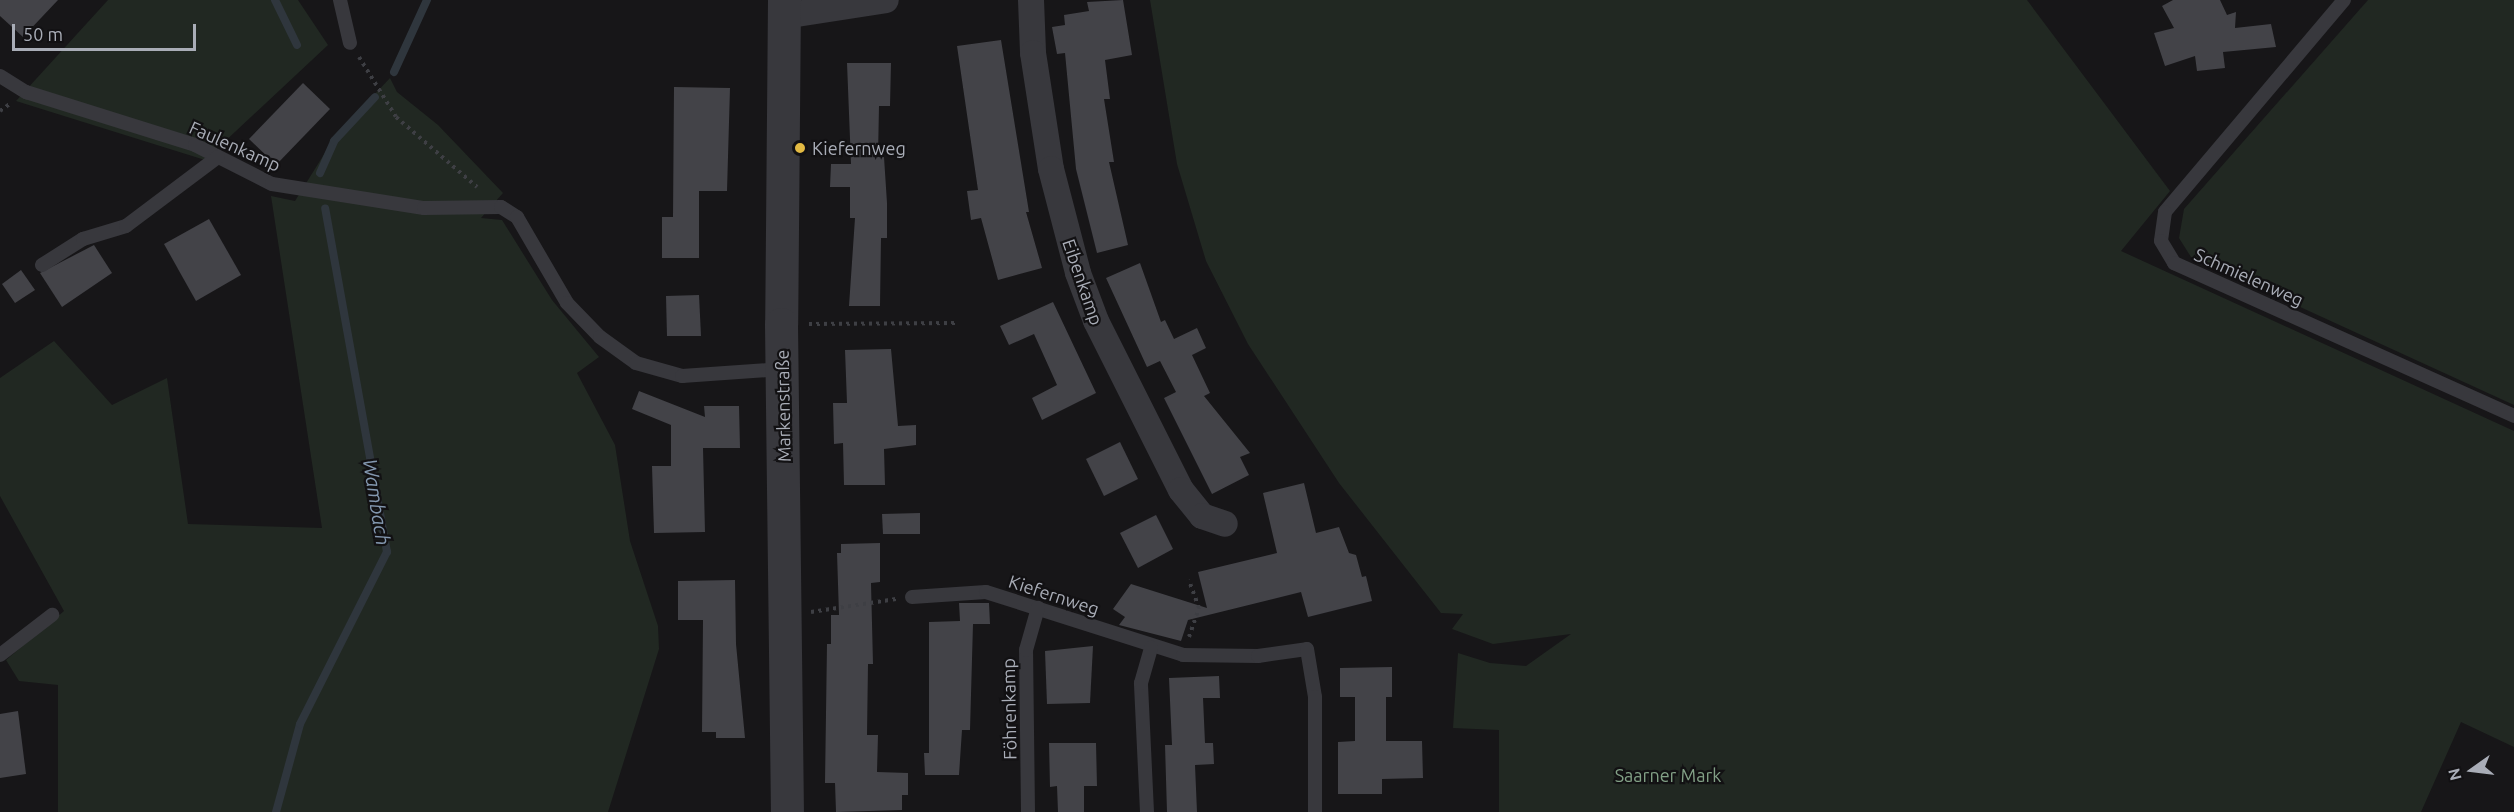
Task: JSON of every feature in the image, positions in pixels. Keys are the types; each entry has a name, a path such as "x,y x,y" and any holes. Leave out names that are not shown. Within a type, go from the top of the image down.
{"street":[{"path":"784,8 886,0"},
{"name":"Eibenkamp","path":"1031,0 1033,53 1051,169 1081,282 1096,321 1181,490 1202,516 1225,524"},
{"name":"Markenstraße","path":"784,8 781,324 787,615 788,812"}],"lane":[{"path":"340,0 350,43"},
{"name":"Schmielenweg","path":"2344,0 2165,212 2161,241 2174,263 2514,416"},
{"name":"Faulenkamp","path":"0,76 26,92 195,145 272,184 322,195 424,208 501,207"},
{"path":"42,266 83,239 126,226 218,157"},
{"path":"501,207 517,217 567,303 600,337 636,363 682,376 782,369"},
{"name":"Kiefernweg","path":"912,597 986,592 1151,647 1183,654 1258,657 1307,649 1315,697 1315,812"},
{"name":"Föhrenkamp","path":"1028,812 1026,650 1038,608"},
{"path":"0,656 52,615"},
{"path":"1147,812 1142,683 1151,647"}],"path":[{"path":"350,43 396,117 501,207"},
{"path":"781,324 957,323"},
{"path":"1189,580 1198,608 1191,630"},
{"path":"787,615 912,597"}],"green space":[{"path":"108,0 298,0 328,45 205,160 16,101"},
{"name":"Saarner Mark","path":"1150,0 2027,0 2170,191 2121,251 2514,431 2514,747 2461,722 2421,812 1499,812 1499,730 1453,728 1458,653 1490,663 1526,666 1571,634 1493,644 1452,629 1463,614 1441,613 1339,483 1248,344 1206,261 1177,164"},
{"path":"2368,0 2514,0 2514,405 2191,257 2179,238 2184,209"},
{"path":"390,78 397,92 438,125 503,193 481,218 502,220 552,300 599,357 577,373 615,445 630,541 658,626 659,649 608,812 58,812 58,685 19,681 6,660 64,611 0,496 0,378 54,341 112,405 167,378 188,524 322,528 271,196 295,201 336,135"}],"building":[{"path":"0,0 58,0 23,37 0,16"},
{"path":"1123,0 1132,55 1105,60 1110,99 1104,99 1114,162 1109,162 1128,245 1097,253 1076,169 1065,53 1057,54 1052,27 1065,25 1064,15 1089,11 1087,2"},
{"path":"2173,0 2220,0 2227,15 2236,12 2235,28 2271,24 2276,47 2223,52 2225,68 2197,71 2195,56 2165,66 2154,33 2174,28 2162,6"},
{"path":"1001,40 1029,212 1026,212 1042,268 998,280 981,218 971,220 967,191 978,190 957,46"},
{"path":"847,63 891,63 890,106 879,106 878,157 884,157 887,203 887,238 881,238 880,306 849,306 855,218 850,218 850,187 830,187 831,164 851,164"},
{"path":"303,83 330,109 276,165 249,139"},
{"path":"674,87 730,88 727,191 699,191 699,258 662,258 662,217 673,217"},
{"path":"209,219 241,275 196,301 164,244"},
{"path":"94,245 112,273 62,307 40,273"},
{"path":"1140,263 1161,322 1165,320 1174,339 1197,328 1206,348 1192,355 1210,393 1204,396 1250,453 1240,457 1249,475 1212,494 1164,398 1176,392 1160,361 1147,367 1106,278"},
{"path":"21,270 35,290 15,303 2,284"},
{"path":"699,295 701,336 667,336 666,296"},
{"path":"1053,302 1096,393 1042,420 1032,398 1057,385 1034,334 1009,345 1000,326"},
{"path":"891,349 898,426 916,425 916,445 884,449 885,485 844,485 843,443 834,444 833,403 847,403 845,350"},
{"path":"639,391 705,417 704,406 739,406 740,448 703,448 705,532 654,533 652,466 671,466 671,425 632,409"},
{"path":"1120,442 1138,479 1104,496 1086,459"},
{"path":"1304,483 1316,533 1339,527 1349,553 1356,555 1362,577 1366,576 1372,601 1308,617 1301,592 1188,620 1181,641 1119,625 1125,617 1113,609 1131,584 1207,608 1198,572 1277,553 1263,493"},
{"path":"920,513 920,534 883,534 882,514"},
{"path":"1156,515 1173,549 1138,568 1120,533"},
{"path":"880,543 880,582 871,583 873,664 868,664 867,735 878,735 877,772 908,773 908,795 902,795 902,810 836,812 835,783 825,783 827,644 831,644 831,615 839,615 837,553 841,553 841,544"},
{"path":"735,580 736,644 745,738 716,738 716,732 702,732 703,620 678,620 678,581"},
{"path":"959,603 989,603 990,624 973,624 970,730 962,730 959,775 925,775 924,753 929,753 929,622 960,621"},
{"path":"1093,646 1090,703 1047,704 1045,651"},
{"path":"1392,667 1392,697 1386,697 1386,741 1422,741 1423,778 1382,779 1382,794 1338,794 1338,742 1355,741 1355,697 1340,697 1340,668"},
{"path":"1219,676 1220,698 1203,698 1205,743 1213,743 1214,764 1195,765 1197,812 1167,812 1165,745 1172,745 1169,678"},
{"path":"18,711 26,774 0,778 0,714"},
{"path":"1049,743 1096,743 1097,786 1084,786 1084,812 1058,812 1057,786 1050,787"}],"waterway":[{"path":"275,0 297,45"},
{"name":"Wambach","path":"394,72 427,0"},
{"name":"Wambach","path":"320,173 334,141 375,97"},
{"name":"Wambach","path":"276,812 300,724 387,552 325,209"}],"place":[{"name":"Kiefernweg","path":"800,148"}]}
